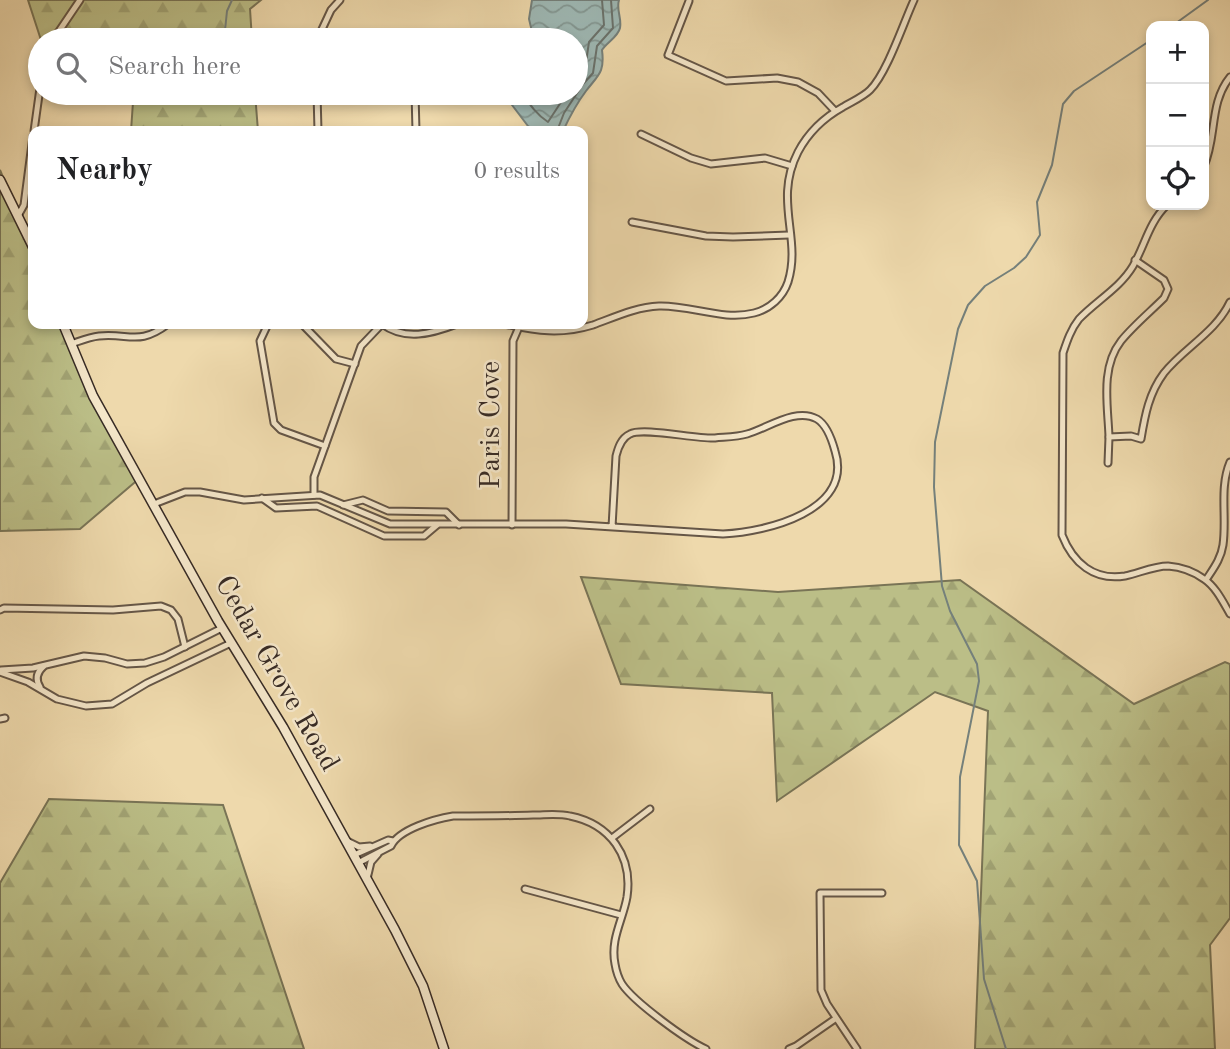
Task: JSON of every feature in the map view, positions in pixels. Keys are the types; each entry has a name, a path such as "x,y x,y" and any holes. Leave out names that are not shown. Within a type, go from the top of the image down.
{"main road":[{"path":"0,180 28,235"},
{"name":"Cedar Grove Road","path":"66,329 93,397 222,628 283,727 424,986 444,1049"}],"street":[{"path":"61,28 80,0"},
{"path":"323,28 331,10 340,0"},
{"path":"588,325 640,308 662,306 736,316 756,313 776,302 788,283 791,260 786,198 788,174 800,149 814,130 835,111 869,92 880,77 914,0"},
{"path":"689,1 668,55 726,80 777,78 798,82 818,93 835,111"},
{"path":"1209,153 1217,100 1230,77"},
{"path":"35,126 38,105"},
{"path":"317,105 318,126"},
{"path":"415,105 416,126"},
{"path":"641,134 691,158 711,164 765,158 792,166"},
{"path":"19,214 24,205 28,177"},
{"path":"1161,210 1135,260 1114,288 1078,320 1063,353 1062,536 1071,556 1081,565 1107,577 1124,576 1166,566 1187,569 1206,580 1230,614"},
{"path":"632,222 706,236 789,235"},
{"path":"1108,464 1106,388 1112,359 1121,341 1164,298 1168,289 1164,280 1135,260"},
{"path":"1109,437 1131,436 1141,439 1147,408 1156,386 1166,371 1223,316 1230,302"},
{"path":"71,344 97,336 139,338 156,334 162,329"},
{"path":"266,329 260,341 274,422 281,430 325,446"},
{"path":"307,329 336,359 355,364"},
{"path":"314,495 314,477 361,346 377,329"},
{"path":"389,329 394,333 407,335 440,329"},
{"name":"Paris Cove","path":"512,524 513,341 518,329"},
{"path":"529,329 544,332 574,329"},
{"path":"154,504 185,492 244,500 320,495 390,524 512,524 741,533 764,530 805,513 827,498 835,480 838,460 832,439 821,421 808,415 795,415 766,428 730,437 699,438 642,431 630,433 618,447 616,456 612,527"},
{"path":"1206,580 1219,560 1223,544 1224,485 1230,461"},
{"path":"262,498 276,508 317,506 384,536 424,536 437,525"},
{"path":"343,505 363,500 388,511 446,512 459,525"},
{"path":"0,610 113,610 161,606 172,610 178,619 185,646"},
{"path":"0,671 84,656 127,664 145,663 222,628"},
{"path":"0,671 28,682 57,699 86,706 112,704 147,683 232,643"},
{"path":"42,691 36,677 47,664"},
{"path":"612,838 650,809"},
{"path":"356,859 391,846 393,841 435,819 567,815 589,821 605,830 612,838 622,851 627,869 626,897 613,948 615,966 623,984 695,1044 706,1049"},
{"path":"345,840 359,847 376,845"},
{"path":"356,859 376,845 388,840 393,841"},
{"path":"367,879 371,862 379,852"},
{"path":"525,889 621,915"},
{"path":"857,1049 835,1018 821,990 820,893 882,893"},
{"path":"789,1049 835,1018"}],"green space":[{"path":"28,0 261,0 250,9 251,28 37,28"},
{"path":"133,105 256,105 258,126 131,126"},
{"path":"0,170 28,239 28,329 66,329 89,384 141,477 80,529 0,531"},
{"path":"581,577 778,592 960,580 1134,704 1225,662 1230,664 1230,918 1210,945 1215,1049 975,1049 988,711 935,692 777,801 772,693 621,684"},
{"path":"49,799 223,805 304,1049 0,1049 0,883"}],"water":[{"path":"532,0 619,0 619,31 602,50 600,73 588,88 588,28 531,28 529,19"},
{"path":"512,105 576,105 566,126 528,126"}],"waterway":[{"path":"225,28 227,11 232,0"},
{"path":"1179,21 1208,0"},
{"path":"1006,1049 984,979 977,881 959,845 960,777 979,681 977,664 950,611 942,586 934,487 935,442 958,329 968,305 985,286 1026,257 1040,235 1037,202 1052,165 1063,104 1074,91 1146,43"}]}
